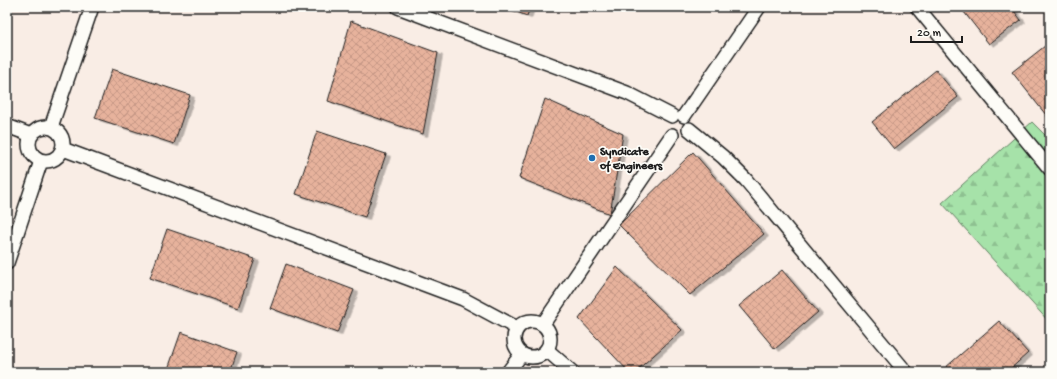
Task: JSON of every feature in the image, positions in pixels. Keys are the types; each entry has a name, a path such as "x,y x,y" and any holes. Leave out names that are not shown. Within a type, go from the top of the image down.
{"street":[{"path":"51,127 92,7"},
{"path":"398,7 627,93 678,116 689,124 688,129 684,134 678,136 672,135"},
{"path":"672,135 667,125 678,116 760,7"},
{"path":"916,7 1050,169"},
{"path":"7,126 31,135"},
{"path":"42,127 51,127 59,132 63,140 63,149 58,157 51,161 41,161 33,156 29,148 29,139 34,131 42,127"},
{"path":"688,129 723,157 746,180 906,372"},
{"path":"543,324 672,135"},
{"path":"63,149 463,299 517,328"},
{"path":"7,263 41,161"},
{"path":"534,321 543,324 549,332 551,342 548,350 540,356 530,358 521,355 515,347 513,338 517,328 524,322 534,321"},
{"path":"548,350 572,372"},
{"path":"508,372 521,355"}],"green space":[{"path":"1032,122 1045,135 1050,130 1050,323 942,203"}],"building":[{"path":"504,7 530,7 527,16"},
{"path":"960,7 1011,7 1021,20 989,44"},
{"path":"351,21 438,53 423,134 328,101"},
{"path":"1050,42 1050,120 1012,72"},
{"path":"112,69 190,95 174,144 95,118"},
{"path":"936,70 958,97 894,149 872,122"},
{"path":"545,99 623,134 610,214 519,178"},
{"path":"317,131 386,154 365,217 296,194"},
{"path":"693,152 764,234 690,295 619,225"},
{"path":"167,229 255,259 238,308 150,278"},
{"path":"286,264 354,290 337,333 270,308"},
{"path":"617,267 682,330 635,372 629,372 579,319"},
{"path":"782,270 818,312 775,349 739,306"},
{"path":"999,321 1028,353 1007,372 949,372 945,368"},
{"path":"181,332 237,352 230,372 167,372"}],"place":[{"name":"Syndicate of Engineers","path":"592,158"}]}
